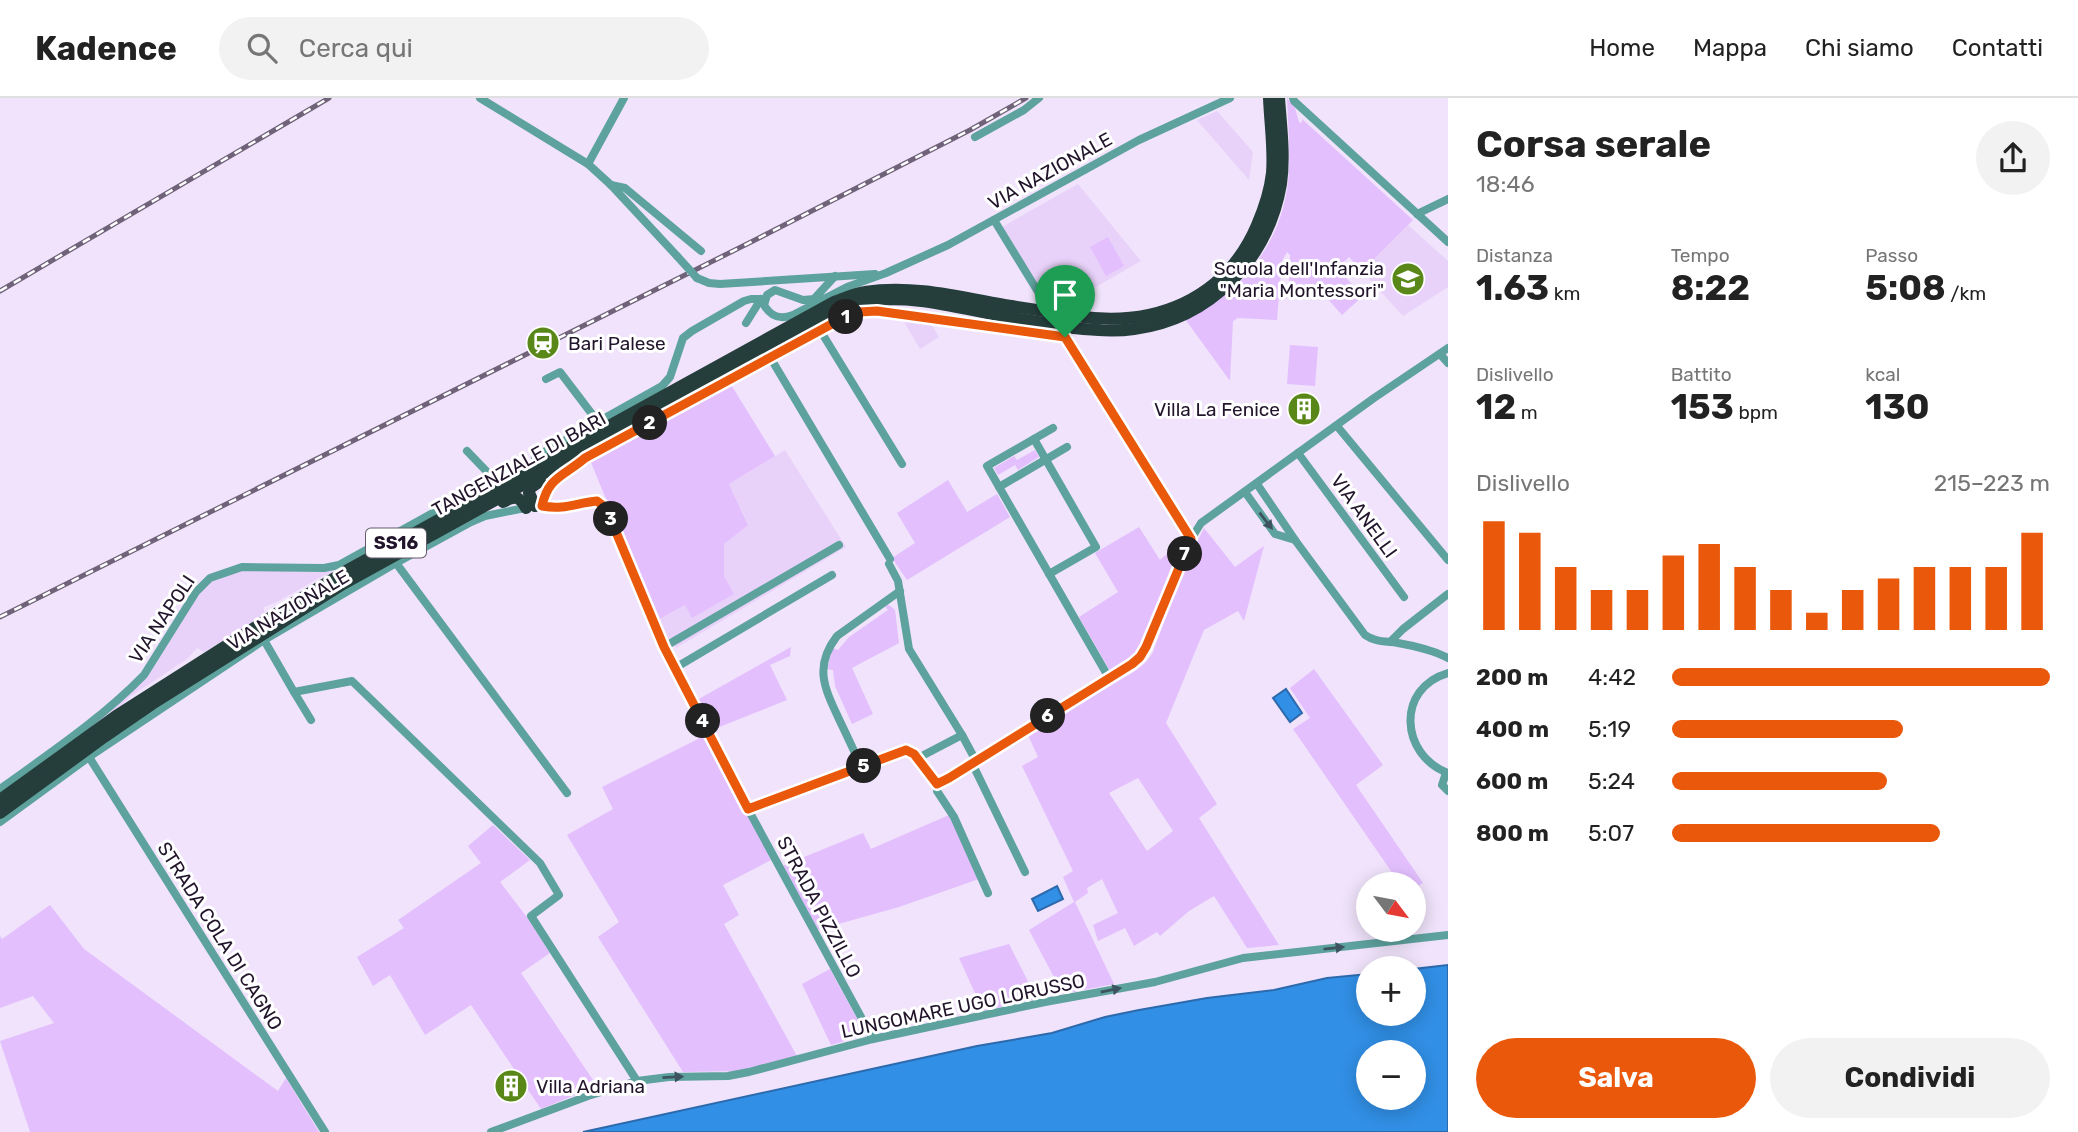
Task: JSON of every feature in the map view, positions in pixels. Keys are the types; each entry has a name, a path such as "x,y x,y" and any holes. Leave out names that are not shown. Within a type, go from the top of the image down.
{"highway":[{"name":"TANGENZIALE DI BARI","path":"1269,98 1277,154"},
{"name":"TANGENZIALE DI BARI","path":"0,800 116,716 310,593 834,302 863,292 892,289 926,291 1072,327 1152,315 1188,301 1219,280 1244,252 1261,216 1277,154 1279,98"},
{"name":"TANGENZIALE DI BARI","path":"0,813 104,737 343,583 838,311 864,302 890,300 1006,311"},
{"path":"534,506 530,488 565,467 586,450"},
{"path":"485,505 499,504 513,497 534,506"}],"street":[{"path":"480,98 588,164 611,185 697,278 709,284 886,273"},
{"path":"588,164 624,98"},
{"path":"975,136 1024,110 1039,98"},
{"path":"1293,98 1448,242"},
{"name":"VIA NAZIONALE","path":"763,299 767,310 777,318 784,318 847,287 918,260 1139,140 1225,99"},
{"path":"611,185 625,188 701,251"},
{"path":"1417,214 1448,199"},
{"path":"994,220 1072,327 1191,539"},
{"path":"746,323 763,299 775,290 810,301 835,276"},
{"path":"802,278 847,287 850,282 848,276"},
{"path":"816,281 819,293"},
{"path":"536,457 662,386 670,377 683,338 692,331 744,301 763,299"},
{"path":"534,506 554,480 585,458 820,330 859,312 877,311 1072,327"},
{"path":"820,330 902,464"},
{"path":"937,784 1132,664 1146,647 1191,539 1201,523 1448,348"},
{"path":"1440,354 1448,363"},
{"path":"770,357 889,561 898,581 909,649 962,735 1025,872"},
{"path":"546,379 560,372 598,422"},
{"path":"1338,426 1448,560"},
{"path":"1053,428 987,466 1109,678"},
{"path":"1034,439 1096,547 1049,574"},
{"path":"999,487 1067,447"},
{"name":"VIA NAPOLI","path":"0,789 94,721 144,675 196,592 210,578 242,567 324,568 340,565 494,480 467,451"},
{"name":"VIA ANELLI","path":"1298,453 1404,597"},
{"path":"1257,484 1365,635 1372,640 1427,650 1448,658"},
{"path":"1245,492 1275,534 1295,540"},
{"name":"STRADA PIZZILLO","path":"534,506 564,508 597,501 606,508 664,647 873,1039"},
{"name":"VIA NAZIONALE","path":"0,822 89,757 264,640 396,563 485,516 534,506"},
{"path":"664,647 839,545"},
{"path":"396,563 567,793"},
{"path":"675,668 832,575"},
{"path":"861,767 828,697 823,666 830,645 837,636 900,591"},
{"path":"1390,642 1448,594"},
{"path":"264,640 311,720"},
{"path":"1448,673 1429,682 1413,705 1410,719 1415,746 1423,758 1447,773 1442,785 1448,791"},
{"path":"294,692 352,681 540,863 558,895 531,916 637,1081"},
{"path":"918,758 962,735"},
{"path":"748,809 906,750 918,758 937,784 937,791 954,817 988,892"},
{"name":"STRADA COLA DI CAGNO","path":"89,757 325,1132"},
{"name":"LUNGOMARE UGO LORUSSO","path":"491,1132 637,1081 669,1077 729,1076 749,1072 873,1039 1045,1002 1155,982 1243,958 1448,935"}],"shaded area":[{"path":"1287,98 1295,108 1299,122 1302,123 1302,119 1413,220 1362,271 1349,257 1337,268 1363,296 1342,315 1318,288 1289,285 1290,255 1287,252 1282,261 1277,320 1238,318 1233,321 1230,381 1185,319 1227,293 1244,277 1271,238 1286,193 1289,159"},
{"path":"1217,111 1253,152 1249,180 1197,120"},
{"path":"1078,184 1141,261 1054,311 1002,227"},
{"name":"Scuola dell'Infanzia \"Maria Montessori\"","path":"1408,225 1448,261 1448,287 1403,316 1362,271"},
{"path":"1108,237 1124,266 1106,276 1090,247"},
{"path":"906,316 928,319 939,337 920,349 903,320"},
{"path":"1290,345 1318,347 1315,386 1287,384"},
{"path":"730,383 775,456 729,484 748,525 724,544 724,576 734,594 692,618 685,605 656,621 590,460"},
{"path":"785,450 846,547 676,648 670,638 664,639 656,621 685,605 692,617 724,576 724,544 748,524 729,484"},
{"path":"1035,450 1039,457 1018,470 1015,465 998,475 994,468 1014,456 1017,460"},
{"path":"948,480 967,512 997,494 1010,517 907,580 892,558 915,543 897,513"},
{"path":"1139,527 1160,560 1184,539 1139,651 1133,658 1110,671 1079,617 1118,592 1095,553"},
{"path":"1204,528 1235,567 1264,546 1244,621 1238,611 1204,630 1166,723 1217,804 1199,818 1279,945 1247,948 1214,896 1189,911 1160,936 1157,932 1134,946 1125,928 1098,941 1093,925 1118,913 1102,879 1087,888 1088,893 1075,902 1114,984 1063,994 1029,930 1074,902 1063,877 1073,871 1022,766 1038,757 1027,733 1089,694 1141,667 1153,652 1182,573","holes":["1138,778 1173,831 1147,851 1109,793"]},
{"path":"243,570 337,570 264,607 264,615 204,652 197,648 187,659 131,696 97,723 138,685 200,591 211,582"},
{"path":"889,605 895,610 899,643 852,668 873,714 852,724 835,686 833,670 827,669 833,648 838,650 849,637 888,610 885,606"},
{"path":"791,647 790,656 770,665 787,700 712,730 697,700"},
{"path":"1314,669 1383,765 1356,785 1415,872 1392,872 1293,729 1310,718 1290,688"},
{"path":"706,735 771,860 723,885 739,915 724,924 797,1056 739,1071 683,1072 598,937 619,922 567,835 613,809 602,787"},
{"path":"949,815 979,879 899,907 817,930 782,866 863,833 871,849"},
{"path":"493,825 530,860 500,882 550,953 521,973 597,1086 541,1109 471,1005 425,1035 390,975 373,986 357,957 404,928 398,920 481,863 468,846"},
{"path":"50,905 84,949 278,1091 286,1078 319,1132 30,1132 0,1041 54,1023 33,996 0,1008 0,936 2,939"},
{"path":"1009,944 1037,999 983,1011 959,958"},
{"path":"830,969 866,1035 831,1045 802,984"}],"water":[{"path":"1286,689 1302,713 1290,722 1273,698"},
{"path":"1057,886 1063,899 1038,911 1032,899"},
{"path":"1448,965 1448,1132 583,1132 977,1046 1052,1033 1105,1017 1207,998 1274,990 1327,978 1356,975 1356,1026 1426,1026 1426,968"}],"railway":[{"path":"0,291 329,98"},
{"path":"0,617 755,240 970,130 1026,98"}],"place":[{"name":"Scuola dell'Infanzia \"Maria Montessori\"","path":"1408,279"},
{"name":"Bari Palese","path":"543,343"},
{"name":"Villa La Fenice","path":"1304,409"},
{"name":"Villa Adriana","path":"511,1086"}],"route":[{"path":"859,312 902,313 1065,337 1191,539 1140,657 937,784 914,754 906,750 748,809 664,647 606,508 597,501 564,508 542,506 550,484 585,458 820,330 859,312"}]}
